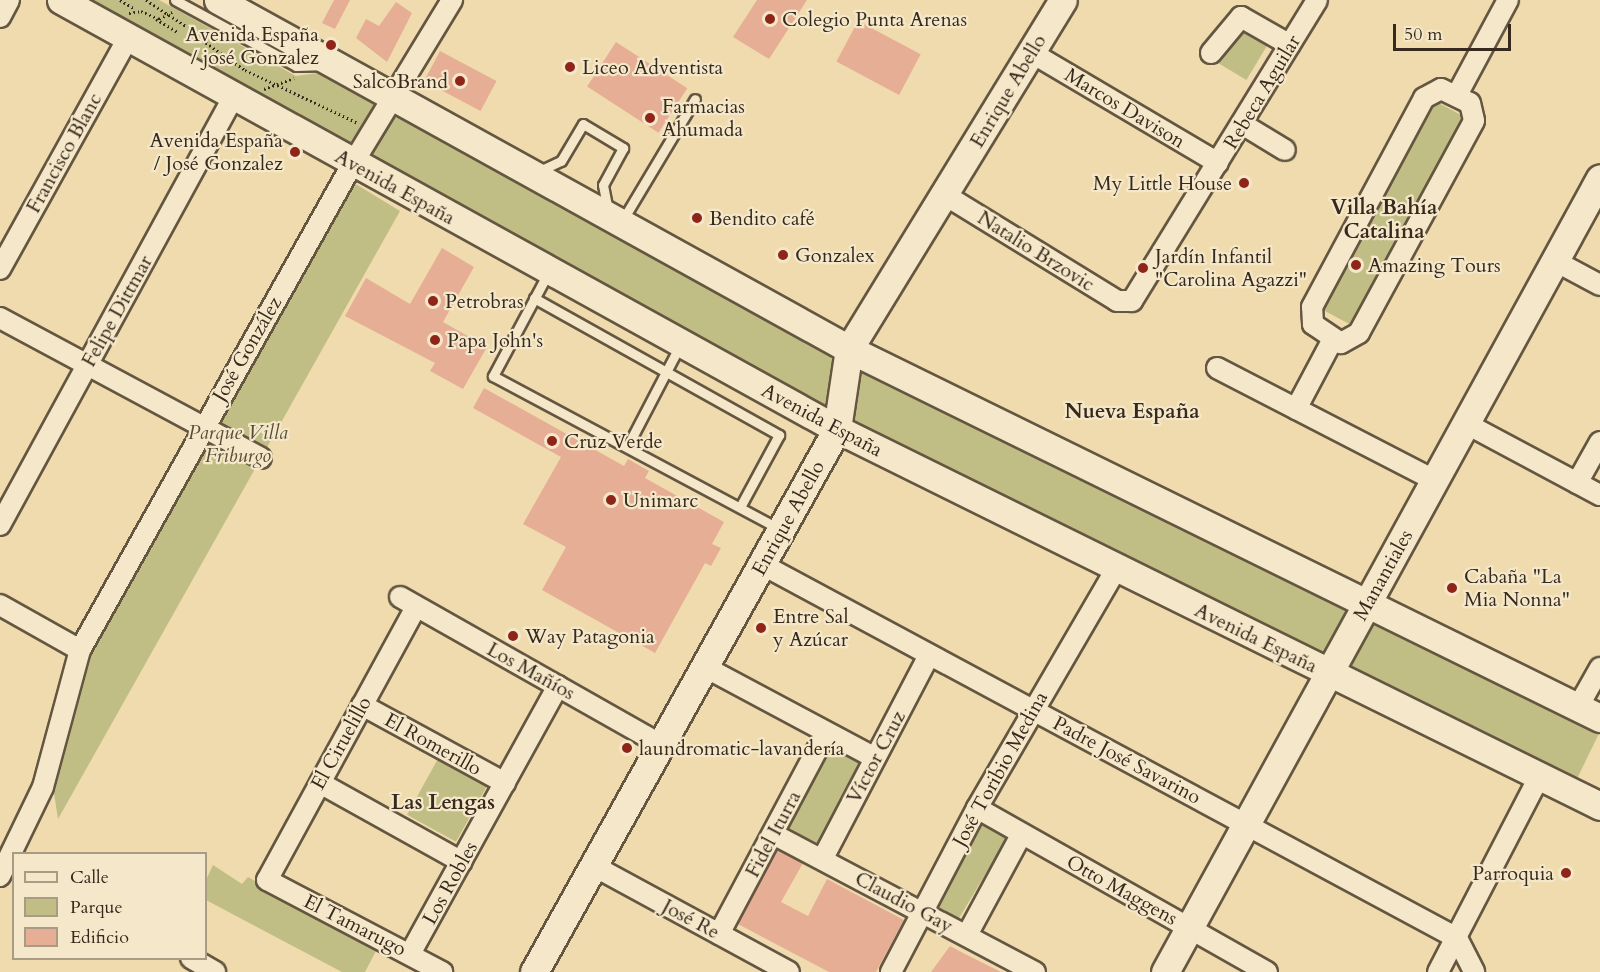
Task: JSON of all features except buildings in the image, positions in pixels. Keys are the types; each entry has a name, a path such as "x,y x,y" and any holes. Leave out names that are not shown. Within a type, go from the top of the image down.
{"main road":[{"name":"Avenida España","path":"61,0 122,34 245,95 352,163 837,429 1600,807"},
{"name":"Enrique Abello","path":"534,972 837,429 849,349 1063,0"},
{"path":"223,1 531,175 849,349 1589,712"},
{"name":"Manantiales","path":"1165,972 1600,178"}],"street":[{"path":"0,17 9,0"},
{"name":"José González","path":"15,852 43,787 80,650 202,427 352,163 452,0"},
{"name":"Rebeca Aguilar","path":"1128,303 1138,297 1317,0"},
{"path":"1457,95 1508,0"},
{"path":"1211,53 1240,17 1290,45"},
{"name":"Francisco Blanc","path":"0,269 122,34"},
{"name":"Marcos Davison","path":"1032,53 1218,163"},
{"path":"1441,89 1457,95 1473,107 1474,121 1359,333 1345,343 1333,339 1313,324 1312,307 1424,98 1441,89"},
{"name":"Felipe Dittmar","path":"0,525 87,365 245,95"},
{"path":"1242,124 1285,150"},
{"name":"Natalio Brzovic","path":"945,195 1117,302 1128,303"},
{"path":"1555,261 1600,285"},
{"path":"0,318 261,458"},
{"path":"1296,409 1333,339"},
{"path":"1217,368 1434,480"},
{"path":"1465,423 1600,495"},
{"path":"1577,483 1600,442"},
{"name":"Padre José Savarino","path":"763,565 1457,938"},
{"name":"José Toribio Medina","path":"891,972 977,808 1116,569"},
{"name":"Los Mañíos","path":"408,602 662,745"},
{"name":"El Ciruelillo","path":"267,880 362,705 408,602"},
{"path":"0,605 80,650"},
{"name":"Víctor Cruz","path":"823,858 929,655"},
{"path":"703,666 875,758"},
{"path":"1589,712 1600,668"},
{"name":"Los Robles","path":"410,954 558,686"},
{"name":"El Romerillo","path":"362,705 505,783"},
{"name":"Fidel Iturra","path":"719,934 826,733"},
{"path":"1438,972 1539,777"},
{"path":"320,783 462,862"},
{"name":"Otto Maggens","path":"977,808 1021,835 1267,972"},
{"name":"Claudio Gay","path":"773,834 923,911 1028,970"},
{"path":"967,935 1021,835"},
{"name":"José González","path":"0,876 12,859"},
{"name":"José Re","path":"592,866 789,972"},
{"name":"El Tamarugo","path":"267,880 442,972"},
{"path":"1457,938 1474,972"},
{"path":"194,960 215,972"}],"lane":[{"path":"176,1 296,66 333,64"},
{"path":"615,221 695,99"},
{"path":"531,175 561,161 583,124 623,148 603,185 615,221"},
{"path":"549,271 493,376 782,530"},
{"path":"534,298 778,435 740,507"},
{"path":"627,447 681,344"}],"path":[{"path":"120,0 178,32"},
{"path":"146,0 170,13 186,26"},
{"path":"156,19 170,13 176,1"},
{"path":"122,34 125,15 137,10"},
{"path":"202,40 276,85 362,126"},
{"path":"245,95 295,78"}],"green space":[{"path":"73,0 159,0 296,76 326,72 371,97 375,108 355,144 344,149"},
{"path":"1238,26 1268,44 1246,80 1216,62"},
{"path":"1433,100 1465,117 1354,326 1322,309"},
{"path":"404,116 829,351 834,366 830,410 377,169 372,156 391,118"},
{"name":"Parque Villa Friburgo","path":"354,183 400,211 58,819 54,793 92,653"},
{"path":"857,366 1600,728 1575,783 831,420"},
{"path":"828,744 864,761 825,846 788,829"},
{"path":"439,757 488,784 456,842 407,815"},
{"path":"980,819 1008,836 958,919 930,902"},
{"path":"213,865 242,884 248,877 377,949 365,972 342,972 207,901 207,878"}],"place":[{"name":"Colegio Punta Arenas","path":"770,19"},
{"name":"Avenida España / josé Gonzalez","path":"331,45"},
{"name":"Liceo Adventista","path":"570,67"},
{"name":"SalcoBrand","path":"460,81"},
{"name":"Farmacias Ahumada","path":"650,118"},
{"name":"Avenida España / José Gonzalez","path":"295,152"},
{"name":"My Little House","path":"1244,183"},
{"name":"Bendito café","path":"697,218"},
{"name":"Gonzalex","path":"783,255"},
{"name":"Amazing Tours","path":"1356,265"},
{"name":"Jardín Infantil \"Carolina Agazzi\"","path":"1143,268"},
{"name":"Petrobras","path":"433,301"},
{"name":"Papa John's","path":"435,340"},
{"name":"Cruz Verde","path":"552,441"},
{"name":"Unimarc","path":"611,500"},
{"name":"Cabaña \"La Mia Nonna\"","path":"1452,588"},
{"name":"Entre Sal y Azúcar","path":"761,628"},
{"name":"Way Patagonia","path":"513,636"},
{"name":"laundromatic-lavandería","path":"627,748"},
{"name":"Parroquia","path":"1566,873"}],"district":[{"name":"Villa Bahía Catalina","path":"1384,220"},
{"name":"Nueva España","path":"1132,412"},
{"name":"Las Lengas","path":"443,803"}]}
